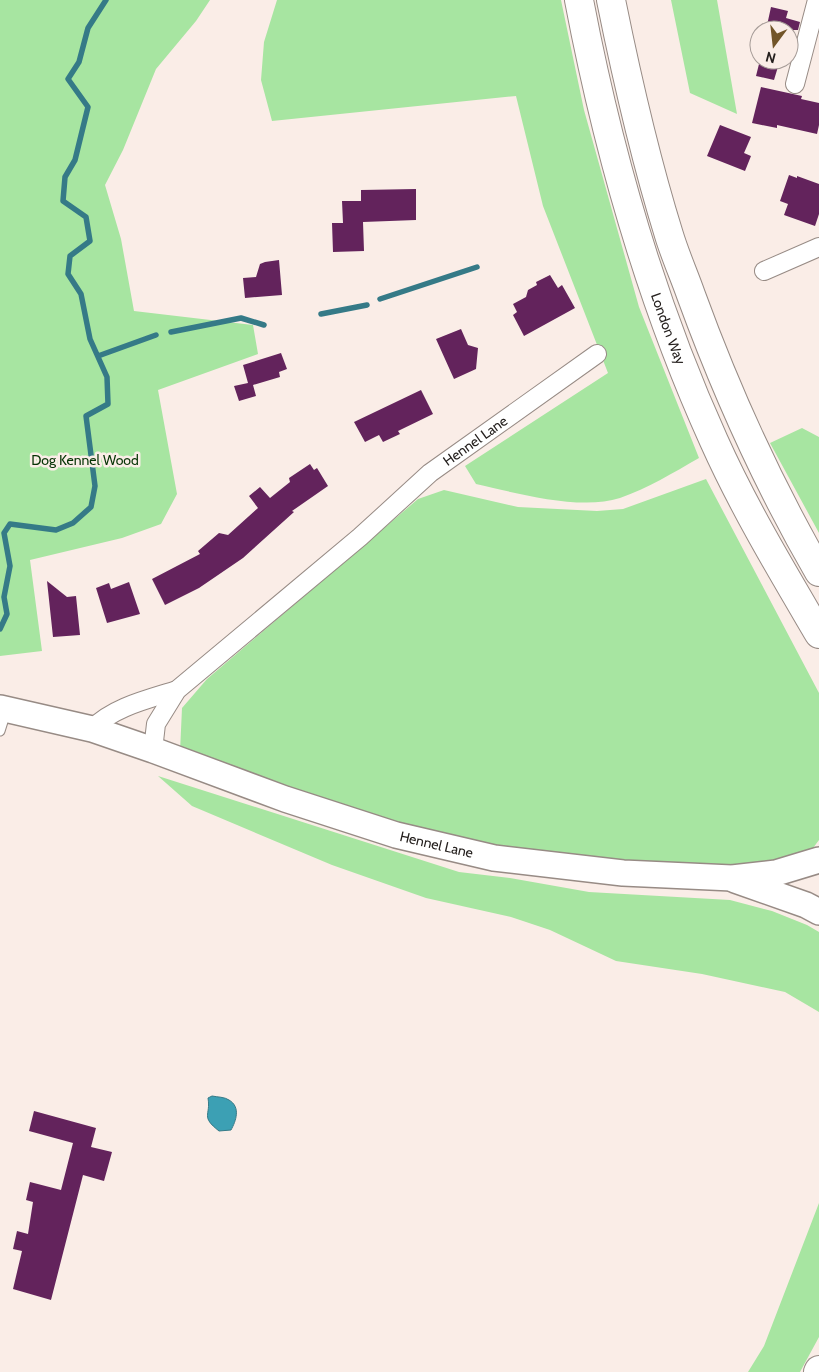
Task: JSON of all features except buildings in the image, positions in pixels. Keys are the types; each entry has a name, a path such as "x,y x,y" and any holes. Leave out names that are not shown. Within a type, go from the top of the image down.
{"highway":[{"name":"London Way","path":"579,0 614,161 644,261 676,352 714,441 740,495 765,543 819,634"},
{"path":"612,0 649,164 669,235 706,336 745,430 788,518 819,572"}],"main road":[{"name":"Hennel Lane","path":"2,716 92,729 285,800 396,835 494,858 623,873 732,878 776,872 819,860"},
{"name":"Hennel Lane","path":"732,878 806,905 819,912"}],"street":[{"path":"795,84 817,0"},
{"path":"764,271 819,248"},
{"name":"Hennel Lane","path":"153,750 156,724 177,690 360,536 430,473 596,354"},
{"name":"Hennel Lane","path":"92,729 101,719 140,702 177,690"}],"green space":[{"name":"Dog Kennel Wood","path":"0,0 210,0 196,21 156,69 123,150 105,185 121,239 134,311 253,325 258,354 158,390 177,494 161,524 122,538 30,560 42,651 0,656"},
{"path":"277,0 561,0 584,110 639,307 699,458 640,490 604,502 567,502 476,484 465,466 608,373 543,206 516,96 272,121 261,80 264,42"},
{"path":"671,0 717,0 737,114 690,93"},
{"path":"802,428 819,437 819,533 770,443"},
{"path":"706,479 819,693 819,840 810,852 744,869 541,858 363,818 180,752 182,708 207,679 418,499 444,490 518,507 597,511 623,509"},
{"path":"158,776 459,872 510,878 589,892 730,900 772,911 819,932 819,1012 785,992 702,974 616,961 550,930 511,917 426,898 332,865 192,806"},
{"path":"819,1203 819,1337 800,1372 748,1372 764,1346"}],"water":[{"path":"212,1096 227,1099 235,1106 236,1118 231,1130 219,1131 208,1119 208,1098"}],"waterway":[{"path":"0,629 7,614 4,597 10,566 4,533 10,524 56,530 73,523 91,507 95,486 86,416 108,404 107,377 90,339 81,294 68,274 70,256 90,241 86,217 63,201 65,177 75,160 88,107 68,79 79,62 88,28 106,0"},
{"path":"380,299 477,267"},
{"path":"321,314 367,305"},
{"path":"171,332 241,318 264,325"},
{"path":"98,356 156,335"}]}
